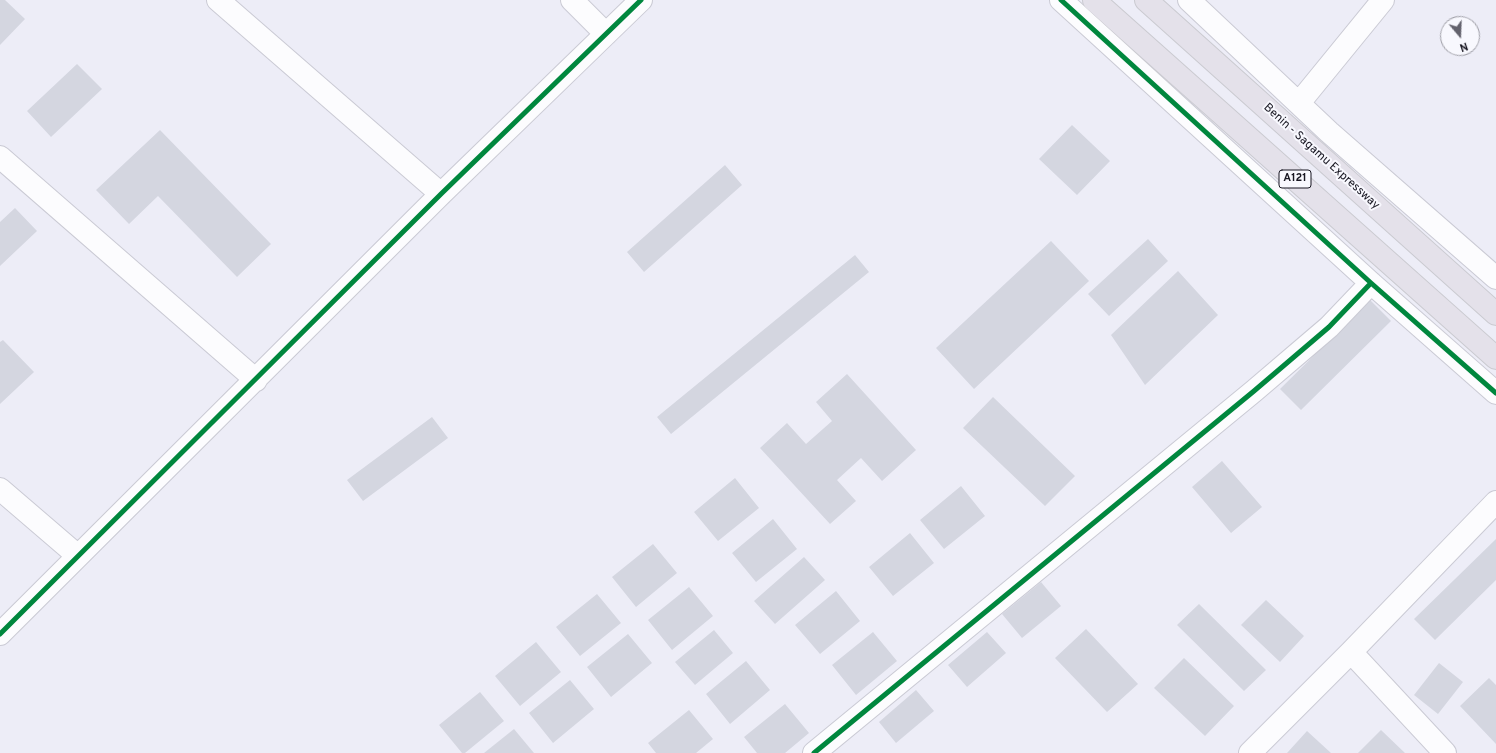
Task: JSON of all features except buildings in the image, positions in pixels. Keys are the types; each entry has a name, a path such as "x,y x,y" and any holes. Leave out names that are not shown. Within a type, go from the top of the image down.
{"highway":[{"name":"A121","path":"1094,0 1496,358"},
{"name":"Benin - Sagamu Expressway","path":"1146,0 1496,314"}],"street":[{"path":"218,0 441,194"},
{"path":"572,0 606,34"},
{"path":"0,634 441,194 641,0"},
{"path":"1062,0 1371,283 1496,393"},
{"path":"1189,0 1299,103 1496,278"},
{"path":"1299,103 1383,0"},
{"path":"0,158 256,380"},
{"path":"814,753 1254,391 1329,327 1371,283"},
{"path":"0,489 78,556"},
{"path":"1250,753 1351,652 1496,502"},
{"path":"1351,652 1445,753"}],"cycle path":[{"path":"0,634 441,194 641,0"},
{"path":"1061,0 1371,283 1496,393"},
{"path":"814,753 1254,391 1329,327 1371,283"}]}
